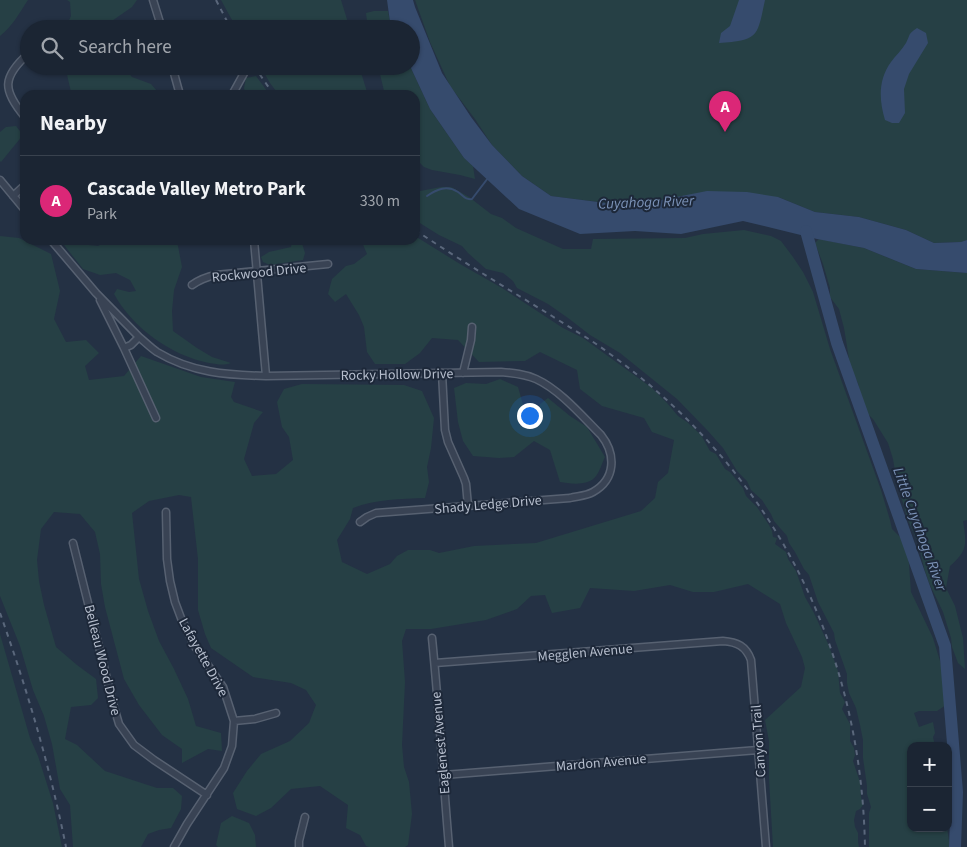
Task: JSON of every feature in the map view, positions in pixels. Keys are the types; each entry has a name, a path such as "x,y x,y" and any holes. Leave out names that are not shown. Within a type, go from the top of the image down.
{"street":[{"path":"153,0 159,20"},
{"path":"20,62 10,75 8,86 10,97 20,111"},
{"path":"174,75 179,90"},
{"path":"235,90 242,75"},
{"path":"0,180 20,204"},
{"path":"13,196 20,190"},
{"path":"55,245 96,293 156,418"},
{"path":"254,245 266,376"},
{"name":"Rockwood Drive","path":"192,286 206,277 216,275 328,264"},
{"name":"Rocky Hollow Drive","path":"96,293 139,337 156,351 191,368 211,372 231,375 266,376 501,372 534,378 550,388 605,440 612,456 612,466 609,474"},
{"path":"463,373 471,340 472,327"},
{"path":"124,348 131,345 139,337"},
{"path":"442,373 445,430 448,442 466,484 468,506"},
{"name":"Shady Ledge Drive","path":"360,522 376,514 570,498 593,492 605,482 609,474"},
{"name":"Lafayette Drive","path":"166,512 167,559 175,602 194,645 226,692 234,721 232,746 221,774 187,824 174,847"},
{"name":"Belleau Wood Drive","path":"73,543 114,707 120,724 130,739 143,752 206,796"},
{"name":"Eaglenest Avenue","path":"432,638 444,775 448,847"},
{"name":"Megglen Avenue","path":"435,664 723,640 734,642"},
{"name":"Canyon Trail","path":"734,642 746,649 751,660 766,847"},
{"path":"234,721 255,719 276,713"},
{"name":"Mardon Avenue","path":"444,775 758,750"},
{"path":"299,847 305,818"}],"green space":[{"path":"0,0 28,0 12,24 0,36"},
{"path":"67,0 137,0 132,7 113,20 69,20 71,16 70,2"},
{"path":"221,0 341,0 347,20 232,20"},
{"path":"415,0 967,0 967,240 934,243 906,230 859,217 815,212 778,197 606,203 551,196 522,176 492,145 450,86 430,42"},
{"path":"388,11 390,20 367,20 366,13"},
{"path":"67,75 130,75 151,84 156,90 71,90"},
{"path":"265,75 362,75 366,90 275,90"},
{"path":"380,75 414,75 430,109 464,158 473,166 475,179 424,167 420,163 420,90 384,90"},
{"path":"256,76 266,90 245,90 246,78"},
{"path":"16,126 20,131 20,139 1,162 0,132 6,127"},
{"path":"451,187 516,228 563,249 591,249 593,239 685,238 703,234 744,230 771,236 781,241 803,272 813,292 830,349 881,490 892,529 900,537 908,551 911,592 933,638 940,661 946,685 946,705 937,711 919,711 914,713 919,727 933,722 934,742 907,742 907,832 948,832 950,847 869,847 869,813 871,807 867,794 863,740 856,708 849,693 847,674 834,633 818,602 809,575 789,543 787,536 774,521 762,500 751,490 747,481 737,471 723,448 677,399 620,353 590,335 548,304 517,288 513,281 503,273 486,269 462,246 420,223 420,191"},
{"path":"0,236 19,238 20,245 33,245 51,254 60,291 54,319 66,342 86,340 99,353 85,366 89,380 124,376 141,356 201,377 235,382 231,397 234,402 263,412 254,423 244,459 252,476 276,474 293,460 289,437 282,427 277,402 284,389 302,384 404,385 422,391 434,418 427,467 429,482 425,498 380,501 353,508 350,519 337,540 342,562 367,574 390,564 397,556 408,550 430,550 439,553 474,546 536,543 641,511 655,498 658,482 668,473 674,440 652,432 644,418 602,406 580,389 577,370 540,352 525,361 479,362 458,340 432,338 420,353 405,364 375,364 367,352 364,327 346,294 335,302 328,294 332,279 346,266 354,264 367,254 363,245 420,245 420,239 502,288 563,328 583,338 652,388 678,416 701,435 710,451 716,454 725,469 730,472 743,488 746,496 757,507 769,525 773,537 777,538 775,544 786,552 796,571 805,597 829,646 838,671 840,693 845,702 842,709 850,724 850,741 855,755 853,761 860,782 863,805 856,811 854,820 858,833 859,847 773,847 769,741 765,720 801,687 805,668 780,604 748,584 714,592 693,592 670,585 634,591 590,588 580,608 552,613 545,595 531,596 517,609 486,620 431,629 406,629 402,641 405,682 402,745 404,767 409,782 412,814 408,845 405,847 366,846 360,835 346,828 348,805 320,786 291,789 271,808 256,816 237,809 233,793 247,771 261,754 290,741 309,723 316,705 306,690 291,683 253,677 211,648 198,610 198,559 191,497 179,495 149,501 132,513 139,579 159,641 188,699 196,726 221,733 222,751 208,749 182,763 182,749 162,735 139,705 124,679 105,607 101,584 100,554 95,532 80,514 54,512 41,529 37,560 39,581 56,647 96,679 98,698 91,705 71,707 65,739 77,745 105,771 157,788 173,788 182,796 181,809 171,828 148,834 141,847 73,847 70,805 60,789 52,744 44,716 33,690 20,646 0,596"},
{"path":"819,239 864,248 916,269 967,273 967,520 963,521 965,542 963,551 950,566 946,588 955,606 963,638 965,669 958,663 943,612 929,583 918,543 908,520 897,483 888,443 867,413 858,383 851,371 839,309 830,297 830,288 815,243"},
{"path":"64,245 178,245 182,267 174,290 173,331 212,357 231,363 209,363 180,354 167,347 142,329 131,318 114,294 117,289 129,292 136,291 130,280 116,273 100,275 83,269"},
{"path":"291,245 303,245 305,253 303,260 270,265 263,262 261,257 269,252 291,247"},
{"path":"500,379 518,387 524,408 519,425 538,426 540,404 548,398 587,427 605,457 599,472 593,479 580,484 560,482 550,450 534,441 514,457 473,456 463,441 458,422 454,388 466,383 486,384"},
{"path":"0,634 30,738 38,756 53,803 62,847 0,847"},
{"path":"232,816 249,823 255,835 256,847 218,847 216,845 221,823"}],"water":[{"name":"Cuyahoga River","path":"387,0 413,0 442,73 471,117 492,145 522,176 551,196 606,203 656,201 707,191 747,192 778,197 815,212 859,217 906,230 934,243 967,240 967,273 916,269 864,248 743,221 681,234 635,231 580,234 519,209 464,158 430,109 414,75 420,75 420,20 390,20"},
{"path":"739,0 765,0 757,29 749,38 719,43 721,33 730,26"},
{"path":"917,28 926,33 928,43 909,74 904,89 905,113 899,123 892,123 885,120 883,113 882,83 891,62 904,46 910,33"}],"waterway":[{"path":"427,196 435,191 446,188 472,199 488,178"},
{"name":"Little Cuyahoga River","path":"806,231 837,343 945,646 957,792 955,847"}],"railway":[{"path":"216,0 226,20"},
{"path":"260,75 271,90"},
{"path":"420,233 610,354 668,401 718,453 761,509 797,569 826,634 846,702 860,773 865,847"},
{"path":"0,613 37,729 53,787 66,847"}],"place":[{"name":"Cascade Valley Metro Park","path":"725,132"}]}
